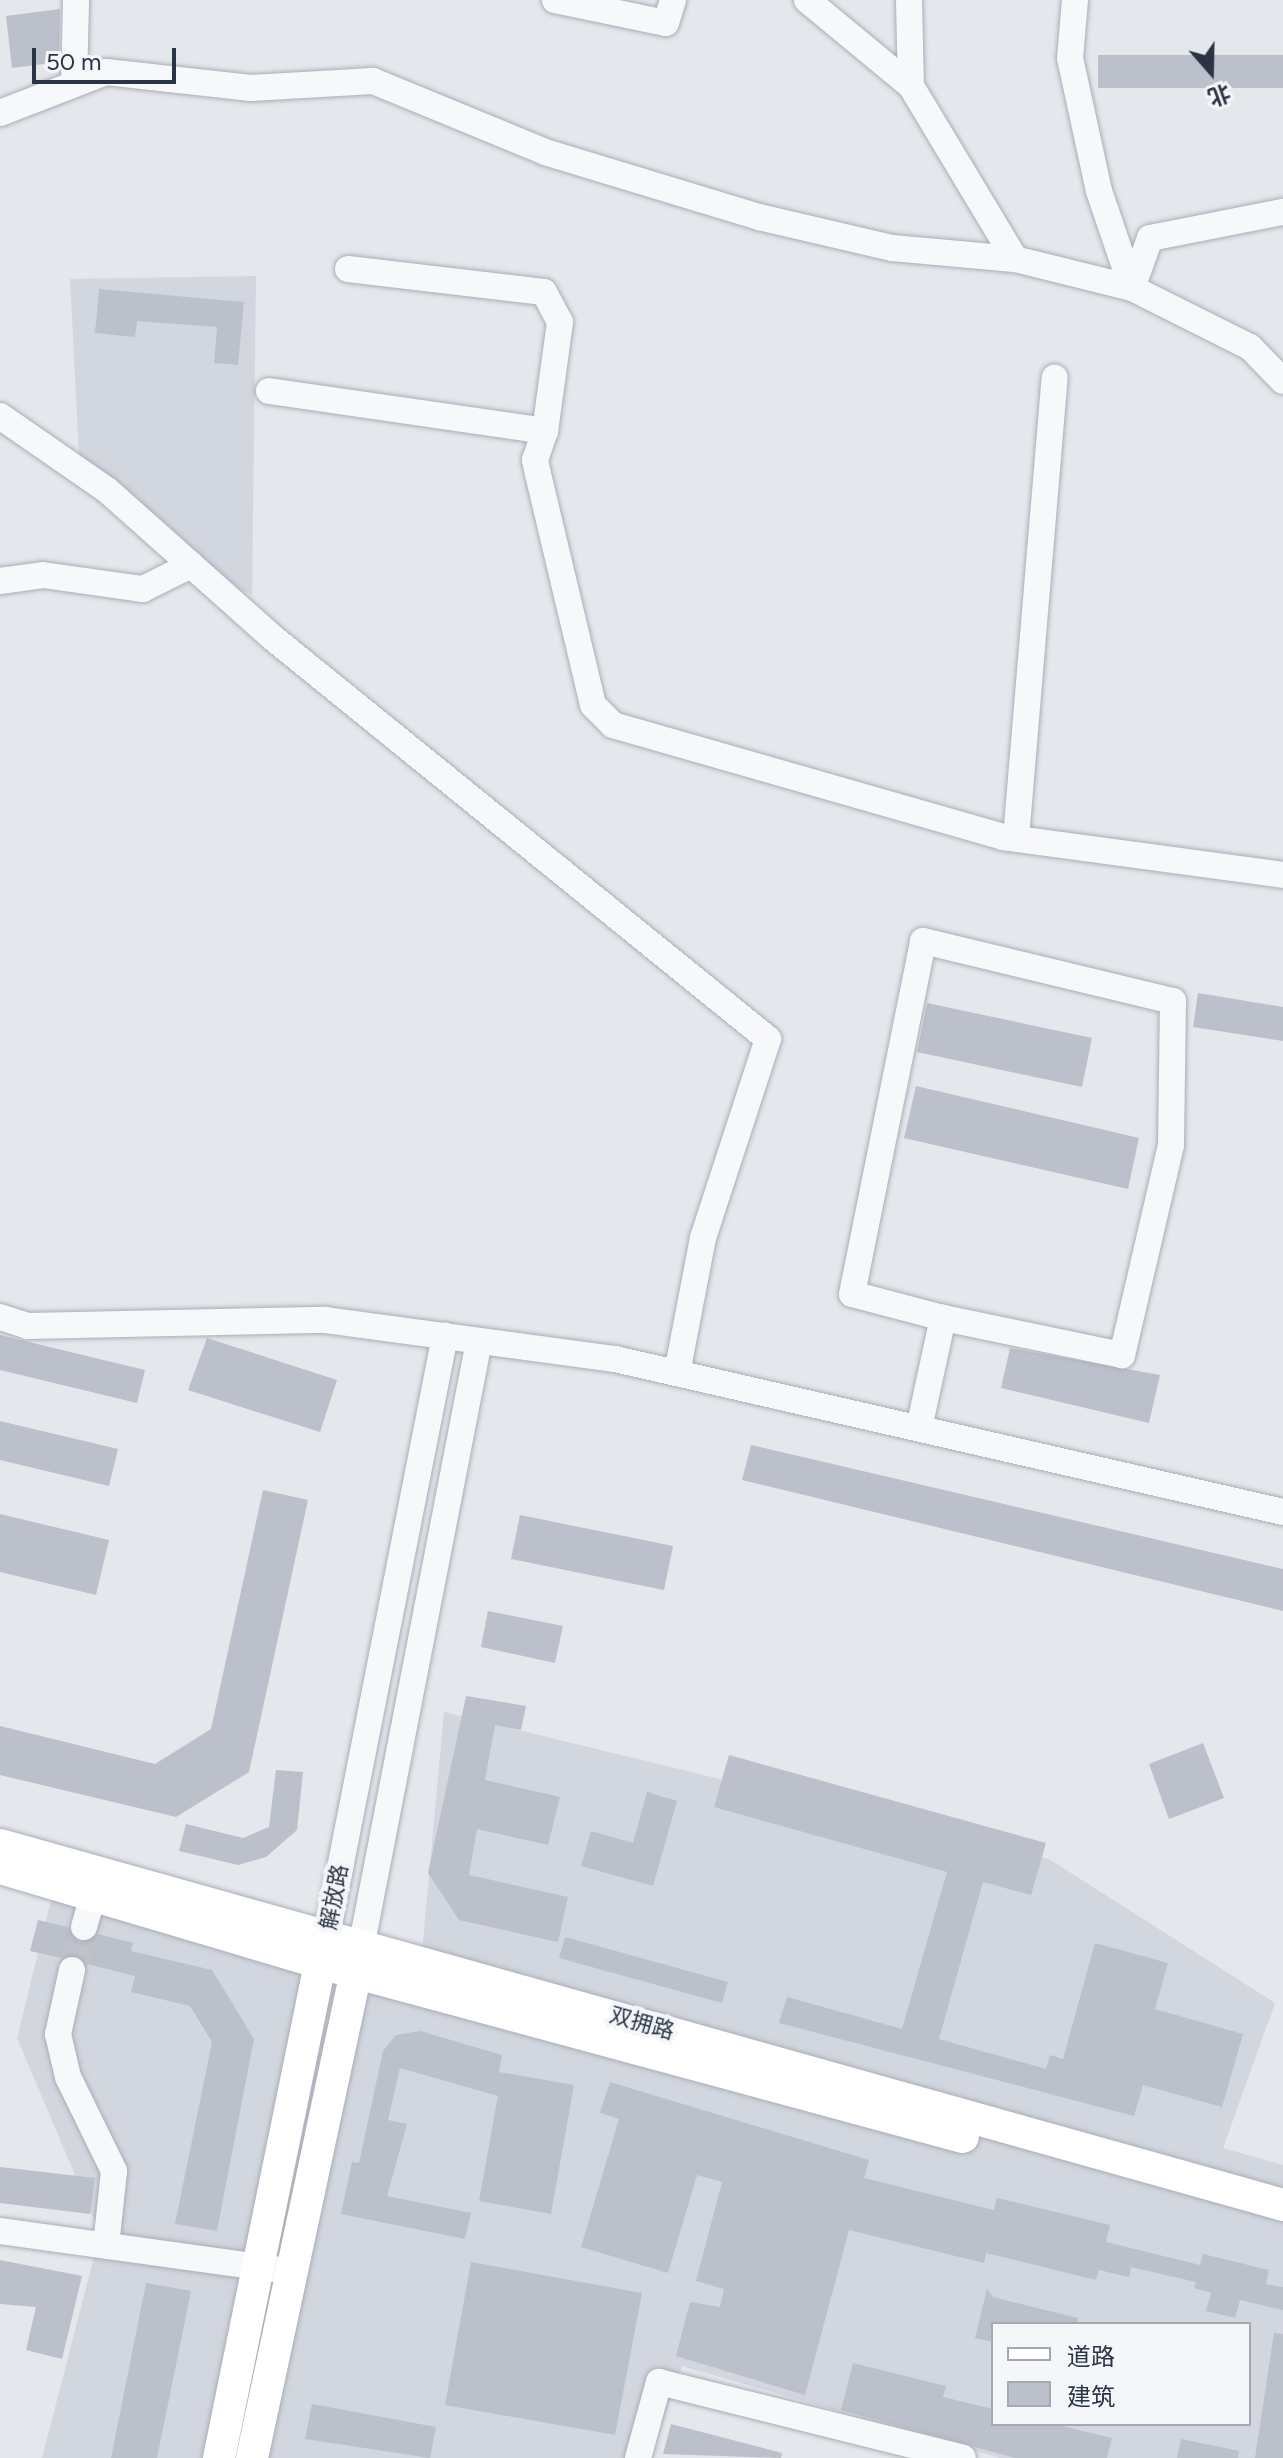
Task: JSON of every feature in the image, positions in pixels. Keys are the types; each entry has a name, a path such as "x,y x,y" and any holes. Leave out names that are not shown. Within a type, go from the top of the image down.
{"main road":[{"name":"双拥路","path":"0,1845 323,1948 1283,2224"},
{"name":"双拥路","path":"0,1868 93,1896 323,1948"},
{"name":"解放路","path":"219,2458 323,1948"},
{"name":"双拥路","path":"359,1958 1283,2205"},
{"name":"解放路","path":"252,2458 359,1958"}],"street":[{"path":"74,84 76,0"},
{"path":"555,0 666,23 673,0"},
{"path":"807,0 911,86 1015,259"},
{"path":"909,0 911,86"},
{"path":"1075,0 1070,58 1099,191 1132,288"},
{"path":"0,113 106,72 251,88 373,81 545,152 759,217 892,248 1015,259 1132,288 1250,347 1283,381"},
{"path":"1132,288 1150,238 1283,212"},
{"path":"348,269 544,292 560,322 545,431 535,460 593,705 613,725 1016,838 1283,875"},
{"path":"1016,838 1055,378"},
{"path":"269,391 545,431"},
{"path":"0,416 107,490 191,565 622,926 768,1039 703,1238 677,1373"},
{"path":"0,581 43,575 143,589 191,565"},
{"path":"923,941 1173,1001 1171,1145 1122,1355 943,1318 852,1294 923,941"},
{"path":"0,1317 28,1326 326,1320 479,1341 677,1373 1283,1512"},
{"path":"919,1428 943,1318"},
{"name":"解放路","path":"323,1948 445,1336"},
{"name":"解放路","path":"359,1958 479,1341"},
{"path":"84,1927 93,1896"},
{"path":"72,1970 58,2034 68,2077 114,2171 106,2246"},
{"path":"0,2231 290,2272"},
{"path":"638,2458 659,2382 963,2458"}],"shaded area":[{"path":"256,276 252,595 219,580 79,455 70,279"},
{"path":"444,1712 1049,1859 1275,2003 1223,2148 1283,2165 1283,2458 1001,2458 682,2366 650,2458 42,2458 100,2234 17,2038 52,1896 418,1996"}],"building":[{"path":"60,9 59,62 12,68 6,16"},
{"path":"1098,55 1283,55 1283,88 1098,88"},
{"path":"99,289 244,302 238,365 214,363 217,327 137,321 135,337 95,333"},
{"path":"1198,993 1283,1007 1283,1041 1193,1027"},
{"path":"927,1003 1092,1038 1082,1087 917,1052"},
{"path":"916,1086 1139,1138 1128,1189 904,1138"},
{"path":"0,1335 145,1370 137,1403 0,1370"},
{"path":"207,1338 337,1380 320,1432 188,1390"},
{"path":"1010,1348 1160,1375 1149,1423 1001,1388"},
{"path":"0,1421 118,1449 109,1486 0,1460"},
{"path":"751,1445 1283,1569 1283,1611 742,1480"},
{"path":"263,1490 308,1500 249,1772 176,1817 0,1775 0,1726 155,1764 211,1729"},
{"path":"0,1514 109,1540 96,1595 0,1572"},
{"path":"520,1515 673,1546 664,1590 511,1559"},
{"path":"488,1611 563,1626 555,1663 481,1647"},
{"path":"466,1696 526,1706 521,1730 495,1725 485,1780 560,1797 548,1845 477,1829 469,1875 568,1897 558,1942 459,1920 428,1873"},
{"path":"1203,1743 1224,1798 1169,1819 1149,1764"},
{"path":"729,1755 1046,1843 1031,1895 983,1882 939,2039 1046,2069 1050,2055 1063,2059 1095,1943 1168,1963 1155,2009 1243,2034 1222,2107 1143,2085 1134,2116 779,2023 787,1997 902,2029 947,1872 714,1807"},
{"path":"276,1770 303,1772 297,1830 266,1857 238,1865 179,1851 186,1824 243,1838 269,1827"},
{"path":"647,1792 677,1801 653,1886 581,1866 591,1831 633,1843"},
{"path":"38,1920 68,1927 79,1942 98,1934 133,1943 131,1951 212,1970 254,2039 217,2231 175,2224 212,2042 190,2006 131,1992 135,1976 87,1964 76,1955 62,1958 30,1951"},
{"path":"565,1937 728,1982 722,2003 559,1958"},
{"path":"420,2031 502,2055 499,2072 574,2085 551,2214 479,2201 498,2096 400,2068 388,2120 407,2124 387,2196 471,2213 465,2239 341,2214 352,2162 359,2163 383,2051 396,2035"},
{"path":"610,2082 869,2160 864,2178 994,2210 997,2198 1110,2225 1106,2242 1200,2265 1203,2254 1269,2270 1266,2284 1283,2287 1283,2310 1240,2300 1235,2318 1206,2311 1211,2293 1194,2288 1196,2282 1131,2267 1129,2277 1099,2270 1096,2280 986,2253 984,2263 849,2230 805,2395 676,2356 690,2302 720,2307 724,2289 696,2281 722,2182 697,2175 668,2273 581,2247 619,2119 600,2113"},
{"path":"0,2167 95,2178 90,2214 0,2203"},
{"path":"0,2260 82,2276 62,2359 26,2350 36,2307 0,2304"},
{"path":"471,2262 642,2293 615,2435 445,2405"},
{"path":"146,2283 191,2291 157,2458 111,2458"},
{"path":"987,2289 993,2297 1078,2318 1077,2322 991,2322 991,2342 975,2338"},
{"path":"1274,2333 1283,2334 1283,2458 1255,2458"},
{"path":"853,2363 946,2386 943,2397 991,2409 991,2426 1062,2426 1112,2438 1107,2458 1015,2458 841,2410"},
{"path":"312,2404 436,2427 430,2458 305,2439"},
{"path":"671,2424 782,2453 781,2458 663,2454"},
{"path":"1181,2439 1239,2451 1238,2458 1177,2458"}],"tunnel":[{"path":"72,1970 84,1927"}]}
